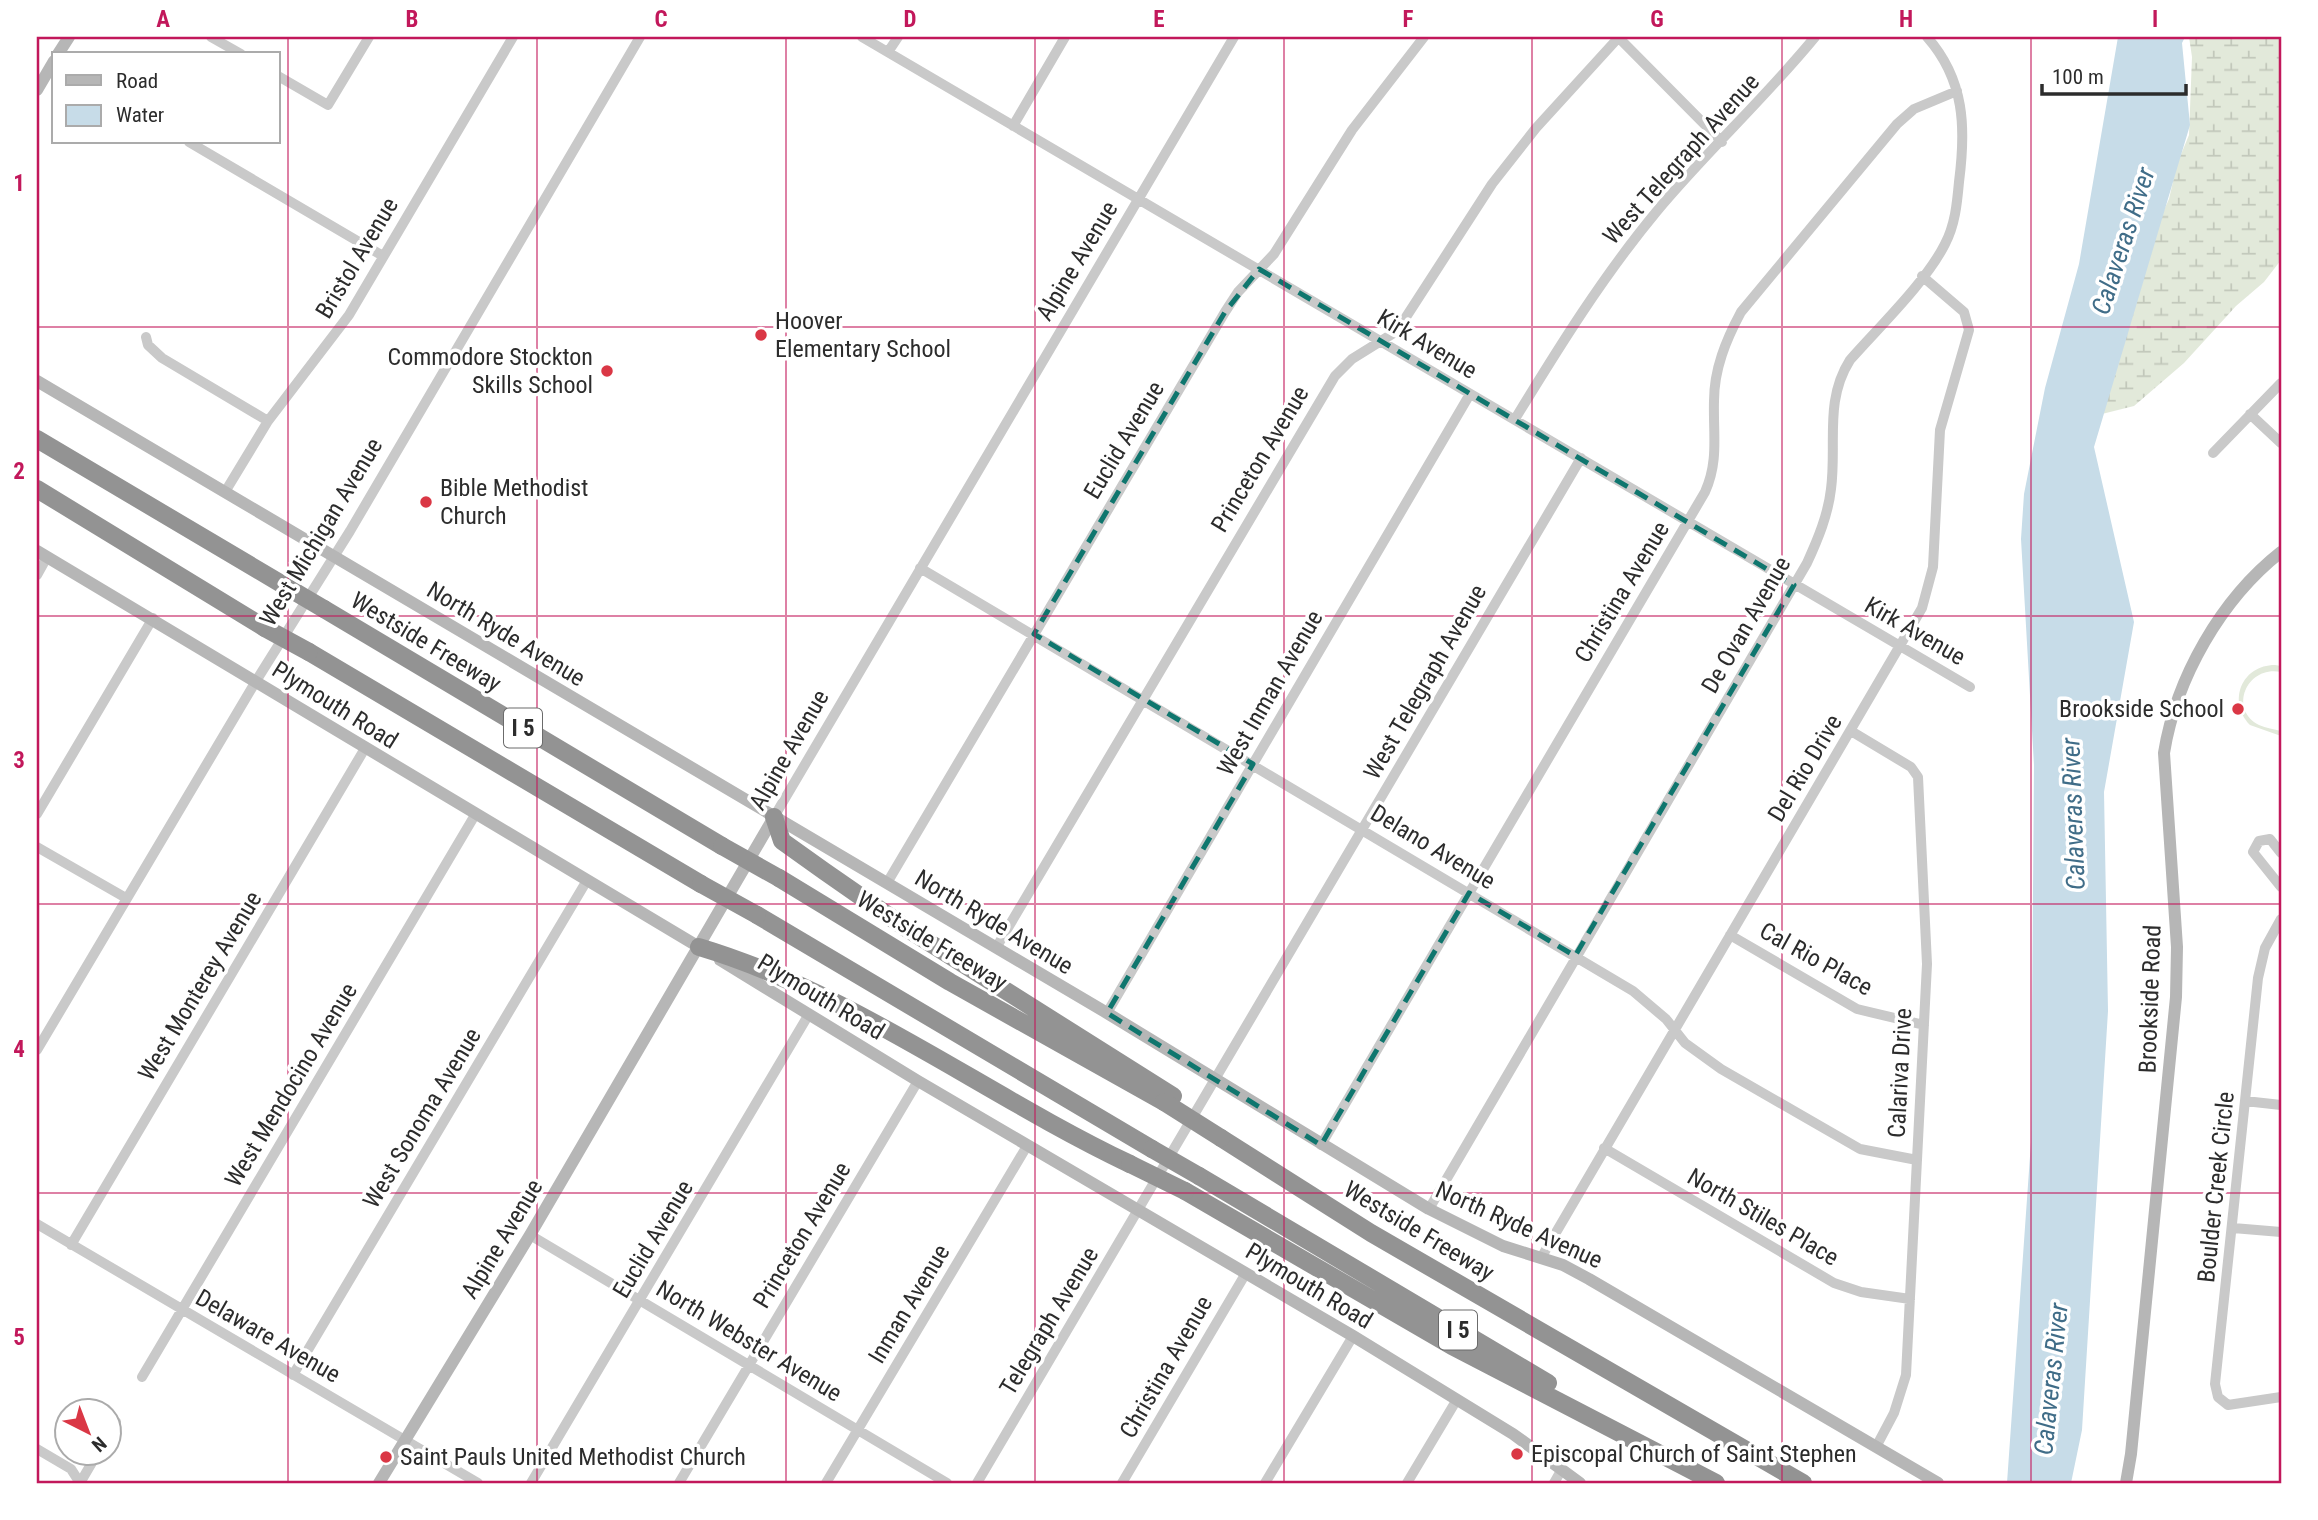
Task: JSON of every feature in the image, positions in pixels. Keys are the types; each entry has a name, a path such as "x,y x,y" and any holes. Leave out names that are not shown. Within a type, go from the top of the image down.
{"highway":[{"name":"Westside Freeway","path":"37,439 950,982 1168,1099 1316,1187 1371,1233 1803,1483"},
{"name":"I 5","path":"37,489 265,628 757,915 1717,1483"},
{"path":"774,817 782,841 906,928 1095,1044 1168,1099"},
{"path":"699,947 770,974 876,1024 1082,1141 1185,1191 1452,1346 1717,1483"}],"street":[{"path":"59,52 69,37"},
{"path":"211,37 237,52"},
{"path":"280,77 328,105 369,37"},
{"name":"Bristol Avenue","path":"225,492 268,422 349,315 513,37"},
{"name":"West Michigan Avenue","path":"37,1049 640,37"},
{"name":"Kirk Avenue","path":"862,37 1970,687"},
{"path":"888,52 898,37"},
{"path":"1013,126 1065,37"},
{"name":"Alpine Avenue","path":"379,1483 530,1235 1234,37"},
{"name":"Euclid Avenue","path":"887,883 1224,312 1274,254 1360,119 1424,37"},
{"path":"1618,37 1722,142"},
{"name":"Princeton Avenue","path":"996,948 1323,394 1352,359 1396,331 1449,246 1536,128 1618,37"},
{"name":"West Telegraph Avenue","path":"1515,419 1571,327 1627,248 1815,37"},
{"name":"De Ovan Avenue","path":"1429,1209 1794,585 1820,535 1829,505 1833,409 1840,380 1850,360 1922,276 1945,244 1954,220 1964,124 1957,91 1944,59 1927,37"},
{"path":"37,90 52,64"},
{"name":"Christina Avenue","path":"1321,1145 1688,522 1714,469 1714,399 1718,368 1727,339 1741,312 1897,124 1914,109 1957,91"},
{"path":"191,144 383,256"},
{"name":"Del Rio Drive","path":"1541,1258 1901,648 1922,608 1933,566 1940,430 1969,330 1964,312 1922,276"},
{"path":"146,337 148,345 162,358 268,422"},
{"name":"North Ryde Avenue","path":"37,381 1107,1013 1429,1209 1503,1246 1563,1265 1653,1314 1938,1483"},
{"path":"2213,453 2281,383"},
{"name":"West Inman Avenue","path":"1107,1013 1470,394"},
{"path":"2250,414 2281,443"},
{"name":"West Telegraph Avenue","path":"1157,1181 1581,458"},
{"name":"Brookside Road","path":"2126,1483 2176,985 2177,947 2164,752 2167,733 2187,677 2225,613 2253,577 2281,552"},
{"path":"37,575 42,554"},
{"name":"Plymouth Road","path":"42,554 153,618 364,750 699,947 918,1081 1353,1336 1580,1483"},
{"name":"Delano Avenue","path":"920,568 1633,991 1675,1029 1685,1043 1721,1069 1849,1144 1872,1153 1917,1160"},
{"path":"37,814 153,618"},
{"name":"Calariva Drive","path":"1851,730 1911,767 1918,777 1926,912 1924,1025 1906,1375 1894,1413 1876,1447"},
{"name":"West Monterey Avenue","path":"71,1245 364,750"},
{"name":"West Mendocino Avenue","path":"142,1377 475,815"},
{"path":"2281,853 2270,839 2259,841 2253,852 2281,887"},
{"path":"37,847 126,898"},
{"name":"West Sonoma Avenue","path":"293,1375 586,882"},
{"name":"Boulder Creek Circle","path":"2281,919 2261,959 2216,1393 2228,1405 2281,1397"},
{"name":"Cal Rio Place","path":"1730,935 1857,1009 1924,1025"},
{"name":"Euclid Avenue","path":"531,1483 809,1014"},
{"name":"Princeton Avenue","path":"679,1483 918,1081"},
{"path":"2245,1101 2281,1105"},
{"name":"Inman Avenue","path":"826,1483 1027,1146"},
{"name":"North Stiles Place","path":"1604,1148 1834,1283 1861,1292 1910,1299"},
{"name":"Telegraph Avenue","path":"977,1483 1157,1181"},
{"name":"Delaware Avenue","path":"37,1224 478,1483"},
{"path":"2233,1228 2281,1232"},
{"name":"North Webster Avenue","path":"530,1235 947,1483"},
{"name":"Christina Avenue","path":"1122,1483 1246,1273"},
{"path":"1265,1483 1353,1336"},
{"path":"1408,1483 1456,1401"},
{"path":"37,1449 71,1469 80,1483"},
{"path":"1553,1483 1562,1469"}],"highlighted area":[{"path":"1259,269 1794,585 1575,956 1469,893 1321,1145 1107,1013 1253,764 1034,634 1225,312"}],"green space":[{"path":"2189,37 2281,37 2281,260 2264,282 2236,306 2184,363 2134,406 2102,414 2152,236 2169,199 2177,164 2189,135 2192,57"},
{"path":"2281,666 2281,672 2259,675 2251,681 2243,699 2250,718 2259,725 2281,731 2281,736 2250,725 2243,716 2239,695 2247,678 2254,671"}],"water":[{"name":"Calaveras River","path":"2118,37 2185,37 2182,43 2190,125 2094,447 2134,622 2104,792 2108,1011 2082,1430 2071,1483 2007,1483 2031,1142 2034,765 2021,539 2024,494 2045,388 2079,264"}],"place":[{"name":"Hoover Elementary School","path":"761,335"},
{"name":"Commodore Stockton Skills School","path":"607,371"},
{"name":"Bible Methodist Church","path":"426,502"},
{"name":"Brookside School","path":"2238,709"},
{"name":"Episcopal Church of Saint Stephen","path":"1517,1454"},
{"name":"Saint Pauls United Methodist Church","path":"386,1457"}]}
